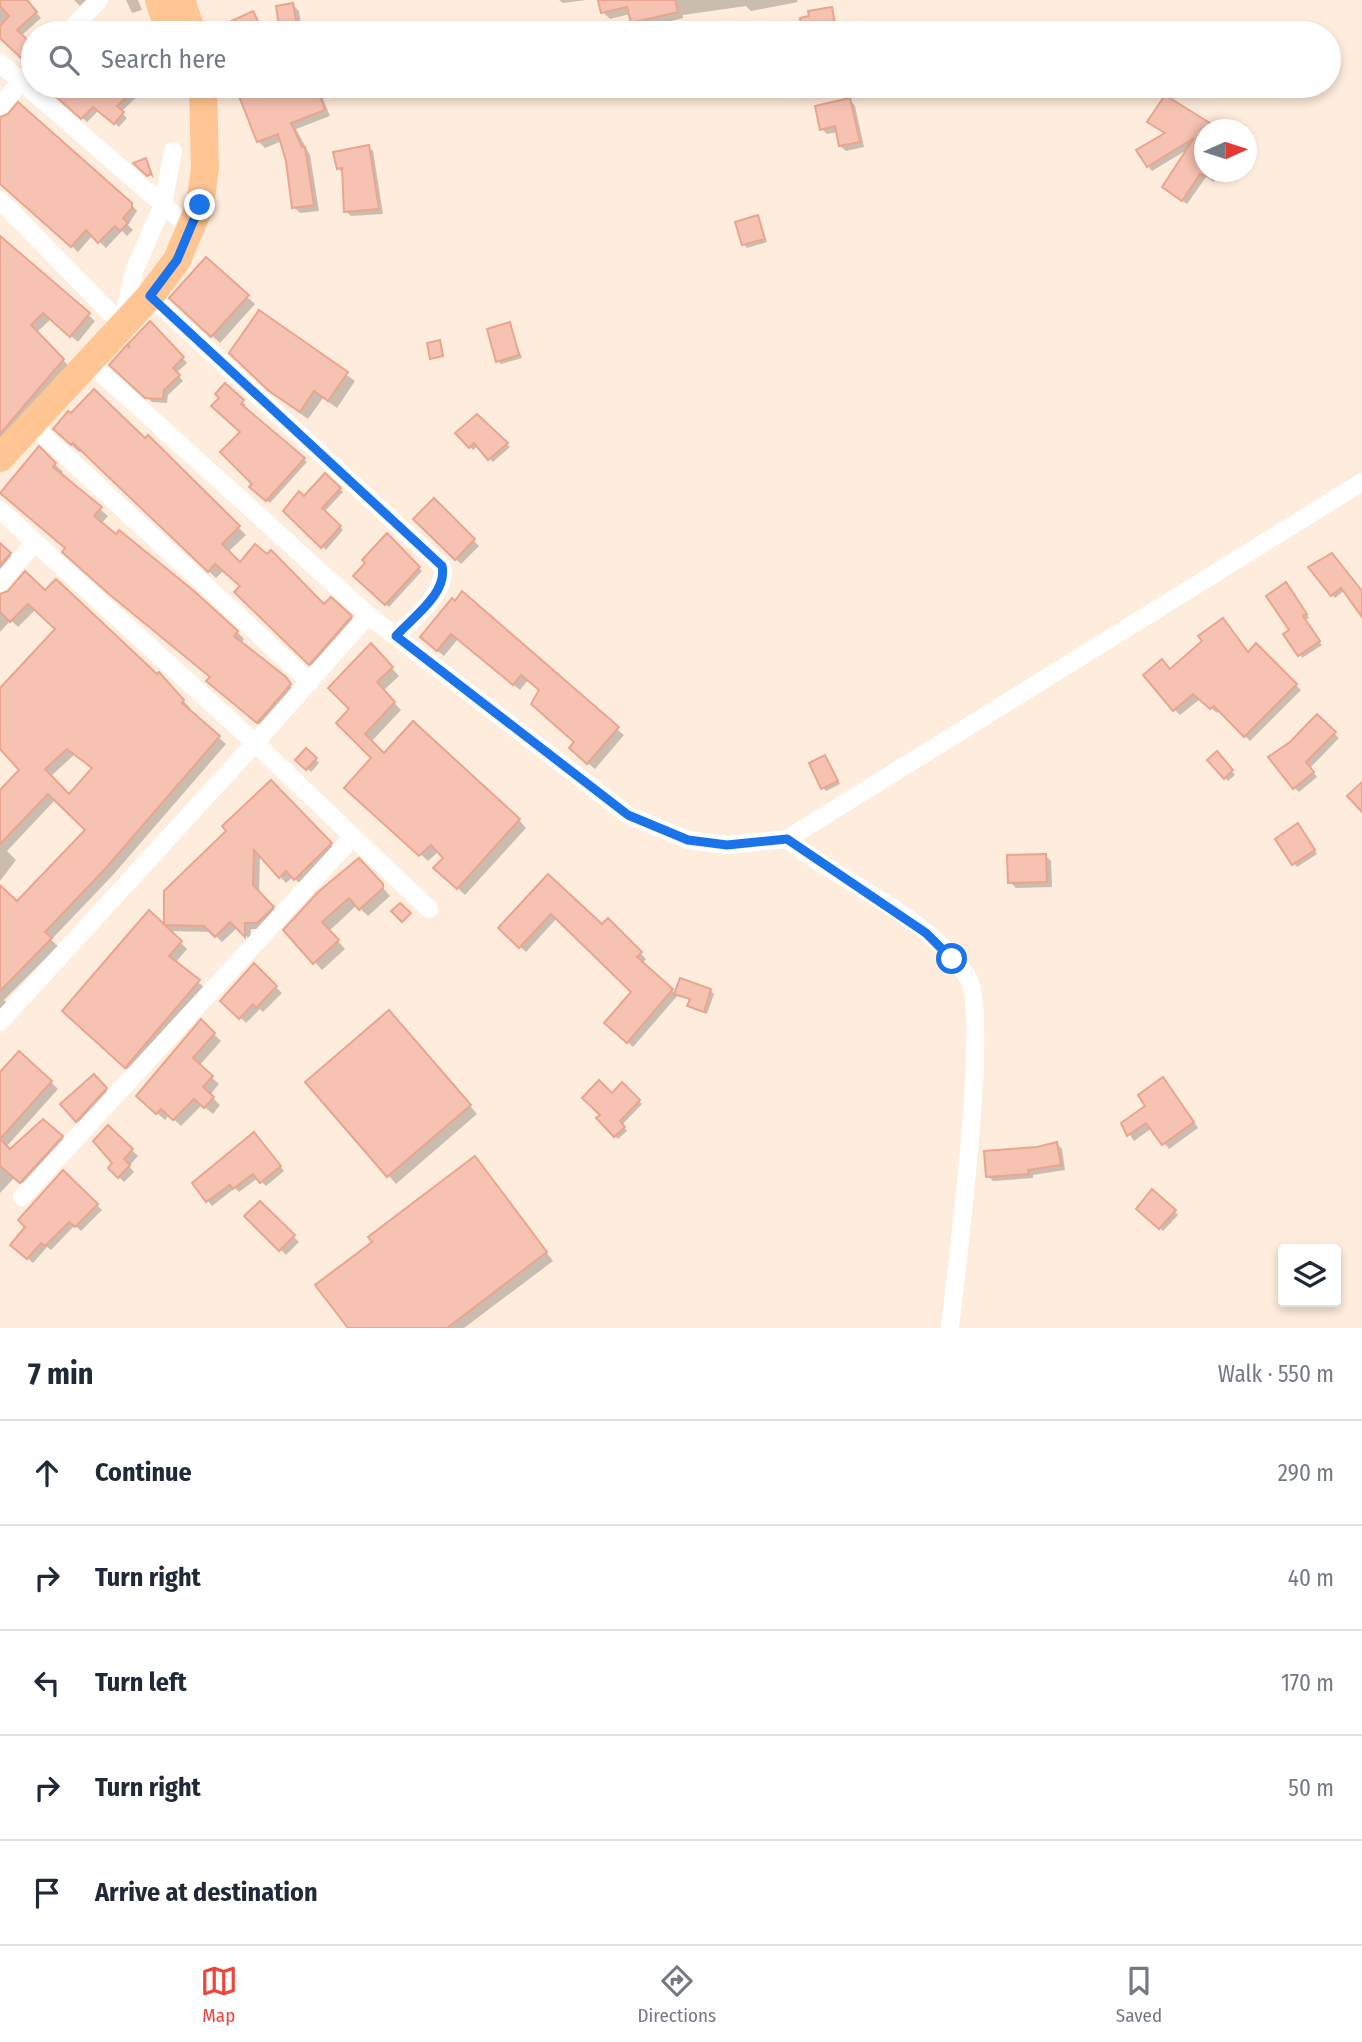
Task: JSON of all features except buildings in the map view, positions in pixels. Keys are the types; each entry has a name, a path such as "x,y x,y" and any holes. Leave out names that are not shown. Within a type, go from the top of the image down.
{"main road":[{"path":"159,0 166,21"},
{"path":"181,0 188,21"},
{"path":"196,98 204,115"},
{"path":"0,458 150,296 177,260 200,205 205,168 204,98"}],"street":[{"path":"79,21 99,0"},
{"path":"0,63 20,82 0,106"},
{"path":"39,98 191,229"},
{"path":"122,325 134,271 163,205 173,150"},
{"path":"0,200 122,325"},
{"path":"150,296 442,566 445,579 440,589 396,636"},
{"path":"88,361 368,615 628,815 688,840 727,845 787,839 1362,482"},
{"path":"31,424 310,682"},
{"path":"0,510 255,743 429,909"},
{"path":"0,583 35,542"},
{"path":"0,1022 368,615"},
{"path":"22,1197 353,836"},
{"path":"787,839 926,933 969,980 976,1003 974,1070 950,1328"}],"route":[{"path":"200,205 177,260 150,296 442,566 445,579 440,589 396,636 628,815 688,840 727,845 787,839 926,933 952,959"}]}
